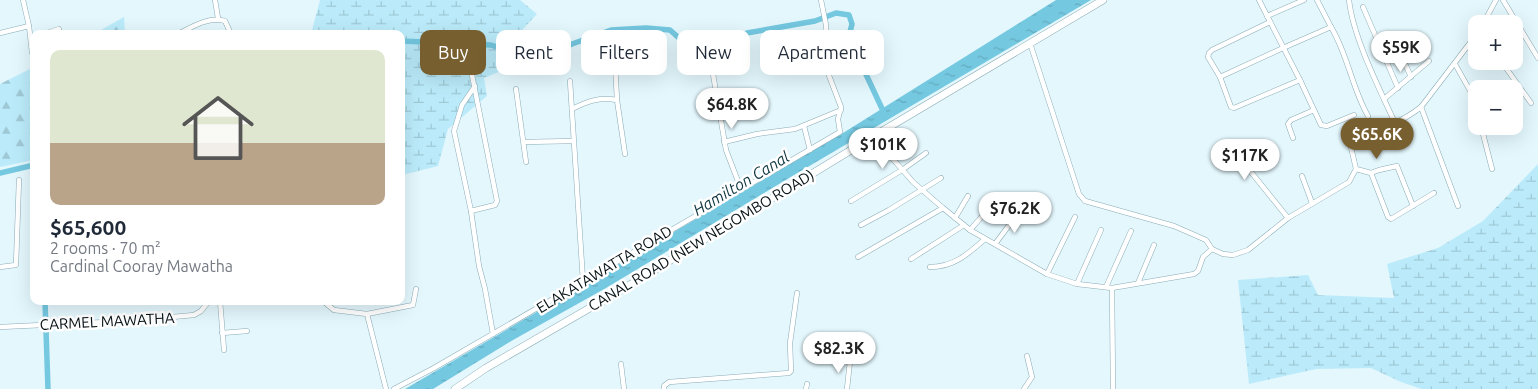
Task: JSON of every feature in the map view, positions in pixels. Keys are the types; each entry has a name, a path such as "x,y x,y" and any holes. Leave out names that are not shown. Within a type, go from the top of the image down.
{"main road":[{"name":"CANAL ROAD (NEW NEGOMBO ROAD)","path":"459,388 486,368 633,283 874,136 1103,0"}],"street":[{"path":"23,0 30,30"},
{"path":"215,0 218,18"},
{"path":"821,0 826,30"},
{"path":"1259,0 1321,124 1324,127 1354,115"},
{"path":"1267,16 1304,0"},
{"path":"1317,0 1339,40 1368,116"},
{"path":"1349,0 1358,36 1395,123"},
{"path":"1503,0 1538,58"},
{"path":"1487,15 1494,1"},
{"path":"1363,7 1398,88"},
{"path":"186,30 200,23 218,18 225,21 230,30"},
{"path":"1270,22 1209,53 1208,57 1220,77 1231,107 1234,108 1300,80"},
{"path":"0,33 29,26"},
{"path":"1220,77 1331,27"},
{"path":"1394,39 1411,78"},
{"path":"1030,43 1079,194 1085,201 1174,226 1206,240 1212,250 1233,255 1248,250 1288,218 1350,182 1356,169 1351,147 1352,140 1412,115 1421,107 1468,46"},
{"path":"1384,99 1429,61"},
{"path":"1455,64 1468,87"},
{"path":"1508,70 1531,103"},
{"path":"471,211 495,205 497,201 472,75"},
{"path":"616,75 617,100 625,154"},
{"path":"712,75 726,150 741,189"},
{"path":"724,142 804,126 840,110 840,102 829,75"},
{"path":"570,81 583,281"},
{"path":"475,86 462,105 454,131 471,211 478,266 485,289 493,334"},
{"path":"516,89 526,162"},
{"path":"572,109 585,102 604,98 617,100"},
{"path":"1421,107 1458,206"},
{"name":"ELAKATAWATTA ROAD","path":"394,389 434,368 840,132 838,119 840,110"},
{"path":"1293,138 1288,124 1291,120 1314,110"},
{"path":"804,126 810,150"},
{"path":"1483,135 1492,169"},
{"path":"874,136 902,170 970,230 1047,274 1077,284 1109,288 1194,274 1198,271 1203,257 1212,250"},
{"path":"524,142 573,141"},
{"path":"1268,150 1247,162 1247,167 1288,218"},
{"path":"851,201 926,153"},
{"path":"1356,169 1371,173 1397,166 1413,206"},
{"path":"1371,173 1388,217 1391,220 1434,193"},
{"path":"1302,176 1312,203"},
{"path":"861,225 941,178"},
{"path":"0,267 16,265 18,180"},
{"path":"955,218 968,196"},
{"path":"970,230 985,213 989,203"},
{"path":"858,257 943,208"},
{"path":"995,244 1019,212"},
{"path":"1047,274 1075,217"},
{"path":"911,260 964,225"},
{"path":"1077,284 1101,230"},
{"path":"1113,389 1109,288 1131,231"},
{"path":"930,267 943,267 965,256 986,239"},
{"path":"1138,282 1154,245"},
{"path":"328,305 334,310 367,314 413,305 416,289"},
{"path":"664,389 664,386 669,382 789,373 791,371 790,343 797,293"},
{"name":"CARMEL MAWATHA","path":"0,327 128,321 194,315 206,305"},
{"path":"220,305 224,350"},
{"path":"367,314 386,389"},
{"path":"222,333 247,331"},
{"path":"1024,389 1032,378 1027,356"},
{"path":"847,389 850,361"},
{"path":"621,364 624,389"}],"green space":[{"path":"320,0 520,0 537,14 523,30 496,30 496,73 484,78 487,96 448,129 438,166 405,174 405,30 312,30"},
{"path":"124,17 125,30 101,30"},
{"path":"30,69 30,161 0,167 0,84"},
{"path":"1538,164 1538,389 1422,389 1401,382 1371,368 1316,369 1249,384 1238,280 1308,275 1318,295 1394,298 1387,264 1438,248 1483,221"}],"water":[{"path":"1056,0 1091,0 433,389 405,389 843,133"}],"waterway":[{"path":"405,41 491,45 525,56 548,55 611,30 646,28 670,30 699,56 714,61 736,55 747,33 815,21 836,13 849,15 852,24 850,32 864,48 863,68 885,115"},
{"path":"0,173 30,166"},
{"path":"45,305 48,389"}],"water label":[{"name":"Hamilton Canal","path":"741,183"}]}
